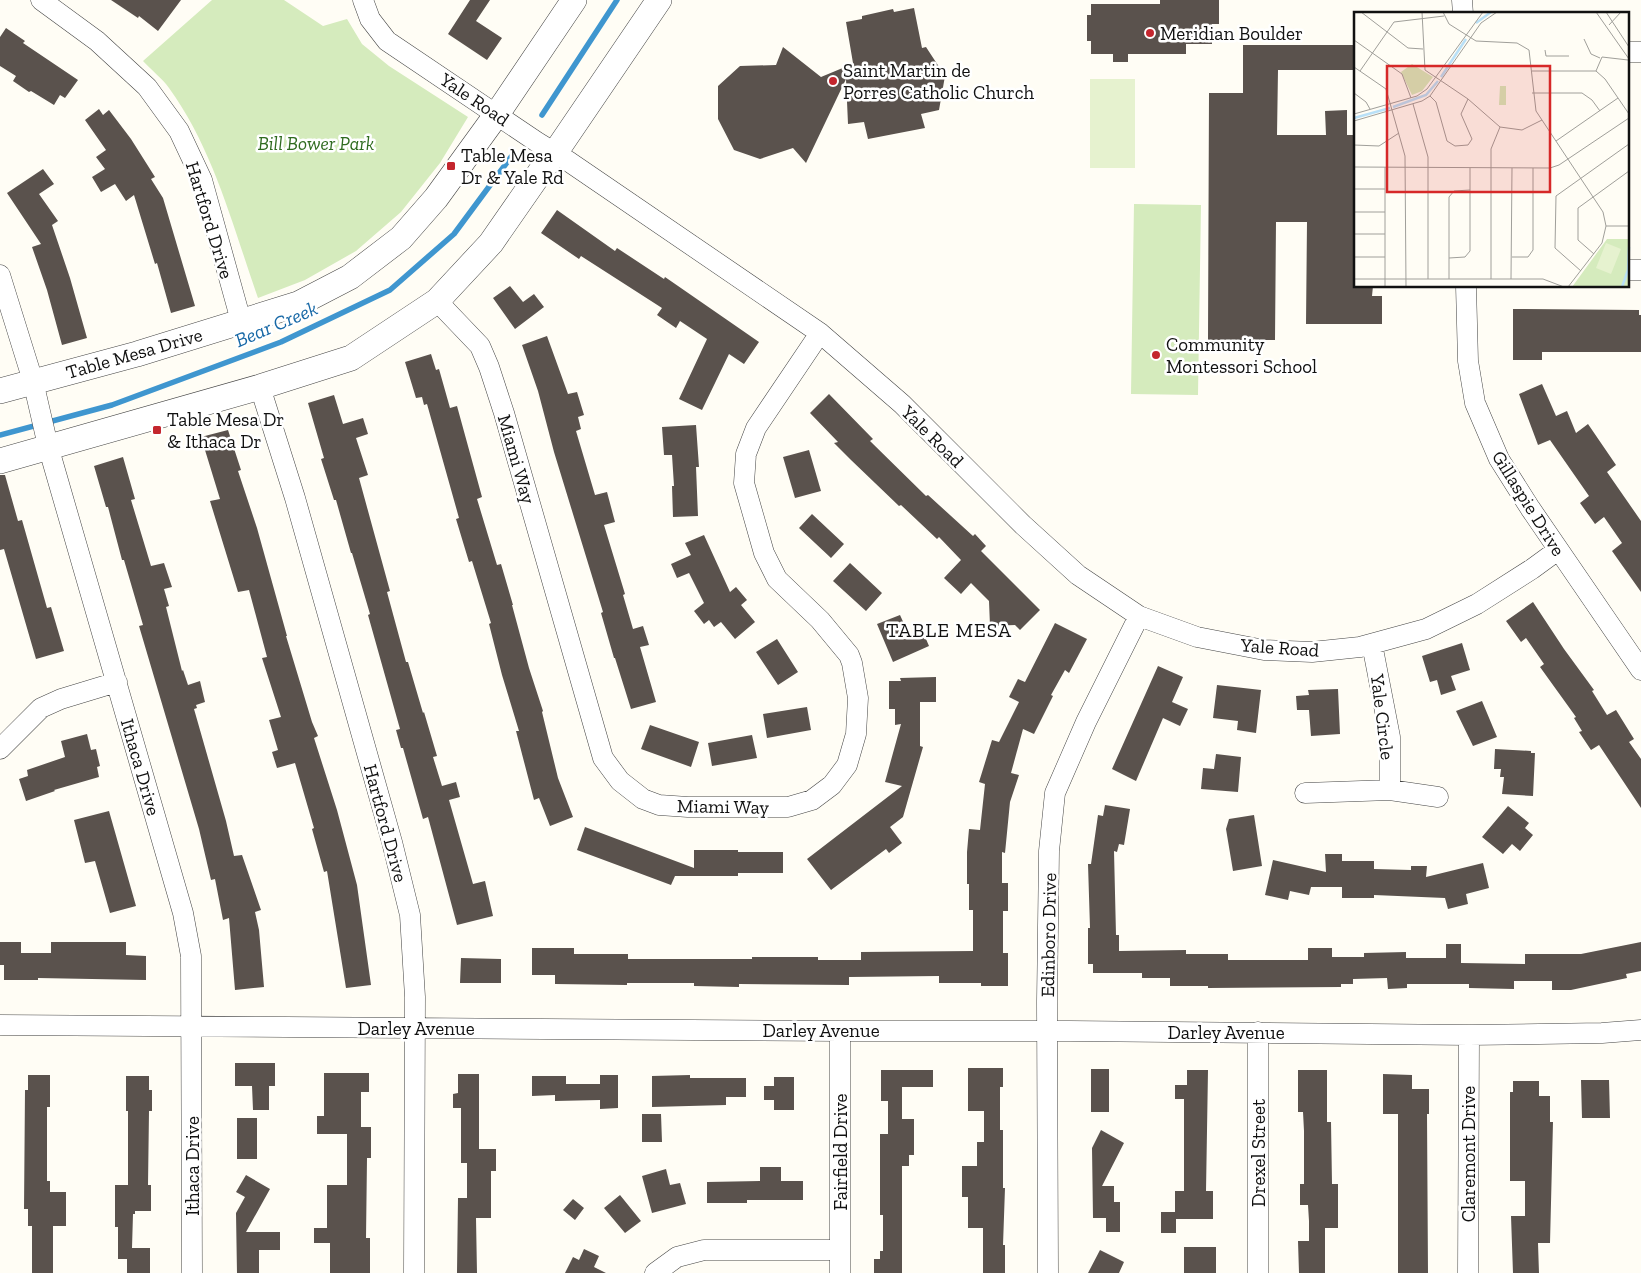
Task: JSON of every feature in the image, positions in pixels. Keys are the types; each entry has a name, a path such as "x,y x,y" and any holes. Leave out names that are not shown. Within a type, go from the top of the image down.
{"street":[{"name":"Hartford Drive","path":"42,0 97,41 141,81 179,132 202,180 241,321"},
{"name":"Yale Road","path":"363,0 370,19 387,41 820,332 902,404 1023,525 1066,564 1139,616 1198,637 1264,650 1312,652 1372,644 1426,629 1477,604 1558,550"},
{"name":"Table Mesa Drive","path":"0,391 35,392 136,354 298,304 350,277 402,238 436,198 497,114 574,0"},
{"path":"0,461 46,438 260,387 351,358 437,302 491,243 541,170 556,153 659,0"},
{"path":"1628,52 1641,52"},
{"path":"1628,270 1641,270"},
{"name":"Ithaca Drive","path":"0,275 183,913 191,956 192,1273"},
{"name":"Gillaspie Drive","path":"1466,288 1468,360 1475,403 1498,459 1641,670"},
{"name":"Miami Way","path":"437,302 480,346 490,367 603,758 620,782 643,799 659,804 688,807 788,807 812,800 832,785 847,764 856,734 858,698 848,655 820,620 777,578 764,553 744,483 746,454 756,428 820,332"},
{"name":"Hartford Drive","path":"260,387 295,498 408,903 414,970 415,1028 414,1273"},
{"name":"Edinboro Drive","path":"1048,1273 1049,836 1055,793 1086,722 1139,616"},
{"name":"Yale Circle","path":"1372,644 1390,737 1390,790"},
{"path":"0,750 41,708 61,699 117,682"},
{"path":"1305,793 1390,790 1438,797"},
{"name":"Darley Avenue","path":"0,1025 1258,1032 1468,1035 1602,1033 1641,1030"},
{"name":"Fairfield Drive","path":"840,1031 840,1273"},
{"name":"Drexel Street","path":"1258,1032 1258,1273"},
{"name":"Claremont Drive","path":"1468,1035 1468,1273"},
{"path":"655,1273 677,1258 704,1250 840,1250"}],"green space":[{"name":"Bill Bower Park","path":"212,0 284,0 323,26 347,19 362,44 389,66 468,117 440,163 401,212 356,251 305,280 258,298 221,190 198,137 185,112 169,88 143,61"},
{"path":"1090,79 1135,79 1135,168 1090,168"},
{"path":"1134,204 1201,205 1198,395 1131,394"}],"building":[{"path":"111,0 181,0 158,31 139,16 138,18"},
{"path":"470,0 490,0 476,21 502,38 487,60 448,34"},
{"name":"Meridian Boulder","path":"1160,0 1219,0 1219,24 1212,24 1212,44 1186,44 1186,54 1128,54 1128,62 1113,62 1113,54 1091,54 1091,41 1087,41 1087,15 1091,15 1091,4 1160,4"},
{"name":"Saint Martin de Porres Catholic Church","path":"914,8 922,48 926,47 945,76 939,110 921,114 925,128 868,139 864,122 848,124 846,79 806,163 793,148 760,159 734,150 718,119 718,86 740,66 776,65 783,47 821,77 853,63 846,22 862,19 862,16 893,9 894,12"},
{"path":"6,28 25,41 23,43 78,80 65,98 60,95 54,105 13,81 16,76 0,66 0,37"},
{"path":"1243,45 1354,45 1354,70 1278,70 1277,135 1326,135 1325,111 1347,110 1347,135 1354,135 1354,288 1373,288 1372,296 1382,296 1382,324 1306,324 1307,222 1276,222 1275,340 1208,340 1209,93 1243,93"},
{"path":"99,109 103,115 109,110 131,139 155,177 151,179 163,198 195,306 171,313 157,263 155,264 134,195 126,201 115,184 101,192 92,177 105,169 96,157 106,150 85,120"},
{"path":"43,169 54,184 39,194 58,221 52,225 70,278 87,338 62,345 47,290 32,247 41,244 7,193"},
{"path":"557,210 615,251 617,248 664,279 665,277 759,342 744,364 729,354 702,410 679,399 707,339 680,321 676,328 657,315 662,308 581,256 579,259 541,233"},
{"path":"510,286 523,302 534,294 544,307 515,329 493,298"},
{"path":"1513,309 1639,310 1639,315 1641,315 1641,352 1542,352 1542,360 1513,360"},
{"path":"547,336 568,394 577,392 584,415 578,417 581,429 576,431 595,495 607,492 615,522 604,525 625,594 623,595 633,629 643,626 649,645 640,647 656,702 631,709 614,658 601,613 603,612 554,452 538,391 522,345"},
{"path":"431,354 436,370 439,369 450,408 457,406 482,497 477,499 497,565 501,564 529,668 543,711 558,778 573,817 550,826 539,798 534,800 516,731 519,731 489,624 491,623 472,561 469,562 456,519 459,518 427,404 424,405 422,397 416,398 405,362"},
{"path":"1542,384 1556,416 1567,411 1576,433 1588,424 1616,465 1607,472 1641,521 1641,592 1612,551 1622,543 1604,517 1595,524 1580,503 1589,496 1550,440 1538,445 1519,394"},
{"path":"829,394 873,439 870,441 926,496 928,495 973,536 975,534 986,546 981,551 1040,610 1020,630 1015,625 990,626 989,601 971,583 961,594 944,578 961,560 939,537 937,539 901,505 899,506 834,443 838,442 810,413"},
{"path":"334,395 343,424 363,418 368,434 356,438 368,475 359,478 390,591 387,592 406,662 408,662 437,756 433,757 442,786 456,782 460,797 449,800 473,884 485,881 493,916 457,925 428,817 423,819 403,748 401,748 396,730 400,729 368,615 370,614 336,500 334,500 321,459 324,458 308,403"},
{"path":"696,425 699,467 696,467 698,516 673,517 672,455 664,455 662,427"},
{"path":"228,430 241,470 238,471 257,528 286,636 318,736 314,738 337,810 357,885 371,985 346,988 327,871 324,872 312,829 314,828 295,763 277,768 272,752 278,750 269,720 281,717 262,658 267,657 249,590 238,592 210,501 220,499 201,437"},
{"path":"809,450 821,491 795,498 783,457"},
{"path":"123,457 135,499 131,500 151,566 164,563 172,587 164,589 169,606 166,607 182,671 188,685 200,681 205,702 196,705 197,708 194,709 234,856 242,855 261,910 255,912 259,930 264,987 235,990 229,918 223,920 215,879 211,880 199,829 139,626 143,625 94,466"},
{"path":"0,475 5,475 18,521 22,520 47,608 51,607 64,651 36,659 4,549 0,550"},
{"path":"812,514 844,544 831,558 799,528"},
{"path":"704,535 730,592 736,587 747,600 741,605 755,622 735,639 721,622 714,627 709,620 704,624 694,611 704,603 689,573 677,578 671,564 691,555 685,543"},
{"path":"850,563 882,593 866,611 833,581"},
{"path":"1533,602 1594,690 1592,691 1607,715 1616,710 1634,739 1629,742 1641,759 1641,808 1599,745 1591,750 1579,732 1582,731 1574,718 1576,717 1540,667 1544,664 1526,638 1521,642 1506,621"},
{"path":"900,615 910,637 923,632 929,646 893,662 877,624"},
{"path":"1055,623 1087,639 1069,673 1065,670 1051,695 1053,696 1034,734 1023,729 1011,773 1019,775 1010,802 1005,853 1002,852 1002,883 1008,883 1008,911 1003,911 1003,953 1008,953 1008,986 981,986 981,983 939,983 939,976 849,977 849,985 739,984 739,987 694,986 694,983 627,983 627,985 555,984 555,975 532,975 532,948 574,948 574,954 628,954 628,959 818,957 818,960 861,960 861,952 973,951 973,910 969,910 967,852 969,829 980,830 985,784 979,782 992,740 999,742 1019,702 1009,697 1018,679 1025,682"},
{"path":"777,639 798,672 778,685 756,652"},
{"path":"1462,643 1470,670 1451,676 1456,690 1441,695 1437,680 1430,682 1422,656"},
{"path":"1158,666 1183,677 1172,702 1188,709 1180,726 1163,718 1136,781 1112,769"},
{"path":"936,677 936,702 920,702 920,746 923,747 903,817 890,827 902,843 889,853 886,849 831,890 807,859 902,786 885,782 901,724 895,725 895,709 889,709 889,681 901,681 900,678"},
{"path":"1217,685 1261,690 1256,733 1237,730 1238,721 1213,718"},
{"path":"1338,689 1340,734 1311,736 1309,710 1297,710 1296,696 1309,695 1308,690"},
{"path":"1482,701 1497,737 1473,746 1456,711"},
{"path":"807,707 811,730 767,738 763,714"},
{"path":"650,725 699,742 691,767 641,749"},
{"path":"87,734 91,750 96,749 100,766 97,767 99,777 54,790 26,801 19,779 28,776 27,770 65,757 61,741"},
{"path":"752,735 757,758 712,766 708,743"},
{"path":"1495,749 1531,751 1531,753 1535,753 1533,796 1502,794 1504,777 1500,777 1501,769 1494,769"},
{"path":"1216,754 1241,757 1238,792 1201,789 1203,768 1214,769"},
{"path":"1105,805 1130,809 1124,845 1119,844 1117,852 1114,851 1116,935 1119,935 1119,951 1186,950 1186,954 1228,954 1228,960 1308,960 1308,948 1332,948 1332,957 1364,957 1364,953 1406,952 1406,958 1446,958 1446,944 1461,944 1461,963 1525,964 1525,954 1581,954 1641,942 1641,971 1626,974 1627,978 1571,990 1552,990 1552,981 1514,981 1514,989 1469,988 1469,984 1407,984 1407,988 1388,989 1387,978 1353,979 1353,984 1341,984 1341,987 1208,988 1208,986 1170,986 1170,978 1142,978 1142,973 1093,973 1093,964 1088,964 1088,928 1090,928 1088,864 1091,864 1098,815 1103,816"},
{"path":"1508,806 1529,823 1525,828 1533,835 1520,851 1512,844 1503,854 1482,837"},
{"path":"109,811 136,906 110,913 95,861 85,863 74,820"},
{"path":"1254,815 1262,866 1233,871 1226,829 1229,819"},
{"path":"585,827 694,868 694,850 783,852 783,873 738,873 738,876 675,876 671,885 577,850"},
{"path":"1325,854 1342,854 1342,861 1374,861 1374,869 1411,870 1411,866 1427,866 1426,877 1483,863 1489,888 1466,894 1468,904 1448,909 1445,898 1374,895 1374,898 1342,898 1342,887 1311,887 1309,895 1290,891 1288,900 1265,895 1273,860 1326,872"},
{"path":"0,942 21,942 21,953 51,953 51,942 126,942 126,955 146,956 146,980 38,978 38,980 4,980 4,965 0,965"},
{"path":"461,958 501,959 501,983 460,983"},
{"path":"235,1063 275,1063 275,1086 269,1086 269,1110 253,1110 252,1086 235,1086"},
{"path":"968,1068 1003,1068 1003,1087 1000,1087 1000,1130 1003,1130 1003,1188 1005,1188 1003,1245 1005,1245 1005,1273 983,1273 983,1228 968,1228 968,1197 962,1197 962,1166 977,1166 977,1142 984,1142 984,1111 968,1111"},
{"path":"1091,1069 1109,1069 1109,1112 1091,1112"},
{"path":"881,1070 933,1070 933,1087 902,1087 902,1119 914,1119 914,1155 909,1155 909,1166 902,1166 902,1273 874,1273 874,1259 880,1259 880,1251 883,1251 883,1215 880,1215 880,1134 888,1134 888,1101 881,1101"},
{"path":"1187,1070 1208,1070 1206,1191 1213,1191 1213,1219 1176,1219 1176,1233 1161,1233 1161,1212 1175,1212 1175,1191 1184,1191 1184,1099 1175,1099 1175,1085 1187,1085"},
{"path":"1298,1070 1327,1070 1327,1122 1331,1122 1332,1184 1338,1184 1338,1228 1325,1228 1325,1273 1299,1273 1298,1241 1309,1241 1309,1221 1308,1205 1300,1205 1300,1184 1304,1184 1304,1131 1303,1112 1298,1112"},
{"path":"324,1073 369,1073 369,1092 361,1092 361,1127 371,1127 371,1158 367,1158 366,1238 370,1238 370,1273 330,1273 330,1243 314,1243 314,1228 327,1228 327,1185 347,1185 347,1134 317,1134 317,1116 324,1116"},
{"path":"458,1074 479,1074 479,1149 496,1149 496,1171 491,1171 491,1218 476,1218 477,1273 457,1273 458,1198 467,1198 467,1163 461,1163 461,1108 453,1108 453,1094 458,1093"},
{"path":"1383,1074 1412,1075 1412,1089 1429,1089 1429,1114 1427,1114 1428,1273 1398,1273 1398,1114 1383,1114"},
{"path":"28,1075 50,1075 50,1107 47,1107 47,1181 50,1181 50,1192 66,1192 66,1226 53,1226 53,1273 32,1273 32,1226 28,1226 28,1209 24,1209 25,1090 28,1090"},
{"path":"600,1075 618,1075 618,1108 600,1109 600,1100 555,1101 555,1095 532,1096 532,1076 566,1076 566,1084 600,1084"},
{"path":"690,1075 690,1078 746,1078 746,1097 726,1097 726,1105 652,1107 652,1076"},
{"path":"126,1076 149,1076 149,1090 152,1090 152,1111 149,1111 148,1185 151,1185 151,1211 135,1211 135,1214 133,1214 132,1248 150,1248 150,1273 127,1273 127,1259 118,1259 118,1227 115,1227 115,1185 128,1185"},
{"path":"774,1077 794,1077 794,1110 774,1110 774,1100 764,1100 764,1086 774,1086"},
{"path":"1581,1080 1609,1080 1610,1118 1582,1118"},
{"path":"1513,1081 1539,1081 1539,1096 1550,1096 1550,1122 1553,1122 1550,1243 1538,1243 1539,1273 1513,1273 1511,1216 1525,1216 1525,1181 1510,1181 1510,1092 1513,1092"},
{"path":"642,1114 661,1114 662,1142 642,1142"},
{"path":"237,1118 257,1118 257,1159 237,1159"},
{"path":"1101,1130 1124,1143 1102,1186 1114,1186 1114,1202 1120,1202 1120,1232 1106,1232 1106,1218 1093,1218 1092,1148"},
{"path":"760,1167 781,1167 781,1181 803,1181 803,1200 747,1200 747,1203 707,1203 707,1182 760,1181"},
{"path":"666,1169 670,1185 680,1183 686,1204 652,1213 642,1176"},
{"path":"246,1175 270,1189 246,1232 280,1232 280,1250 259,1250 259,1273 237,1273 236,1213 245,1197 236,1192"},
{"path":"620,1195 641,1221 625,1233 604,1208"},
{"path":"573,1199 584,1208 575,1220 563,1210"},
{"path":"1184,1247 1216,1247 1216,1273 1184,1273"},
{"path":"584,1249 599,1256 594,1267 606,1273 565,1273 573,1257 579,1260"},
{"path":"1100,1250 1124,1262 1119,1273 1088,1273"}],"waterway":[{"name":"Bear Creek","path":"542,115 617,0"},
{"name":"Bear Creek","path":"0,435 112,405 281,342 390,290 454,234 511,157"}],"place":[{"name":"Meridian Boulder","path":"1150,33"},
{"name":"Saint Martin de Porres Catholic Church","path":"833,81"},
{"name":"Table Mesa Dr & Yale Rd","path":"451,166"},
{"name":"Community Montessori School","path":"1156,355"},
{"name":"Table Mesa Dr & Ithaca Dr","path":"157,430"}],"district":[{"name":"TABLE MESA","path":"949,630"}]}
